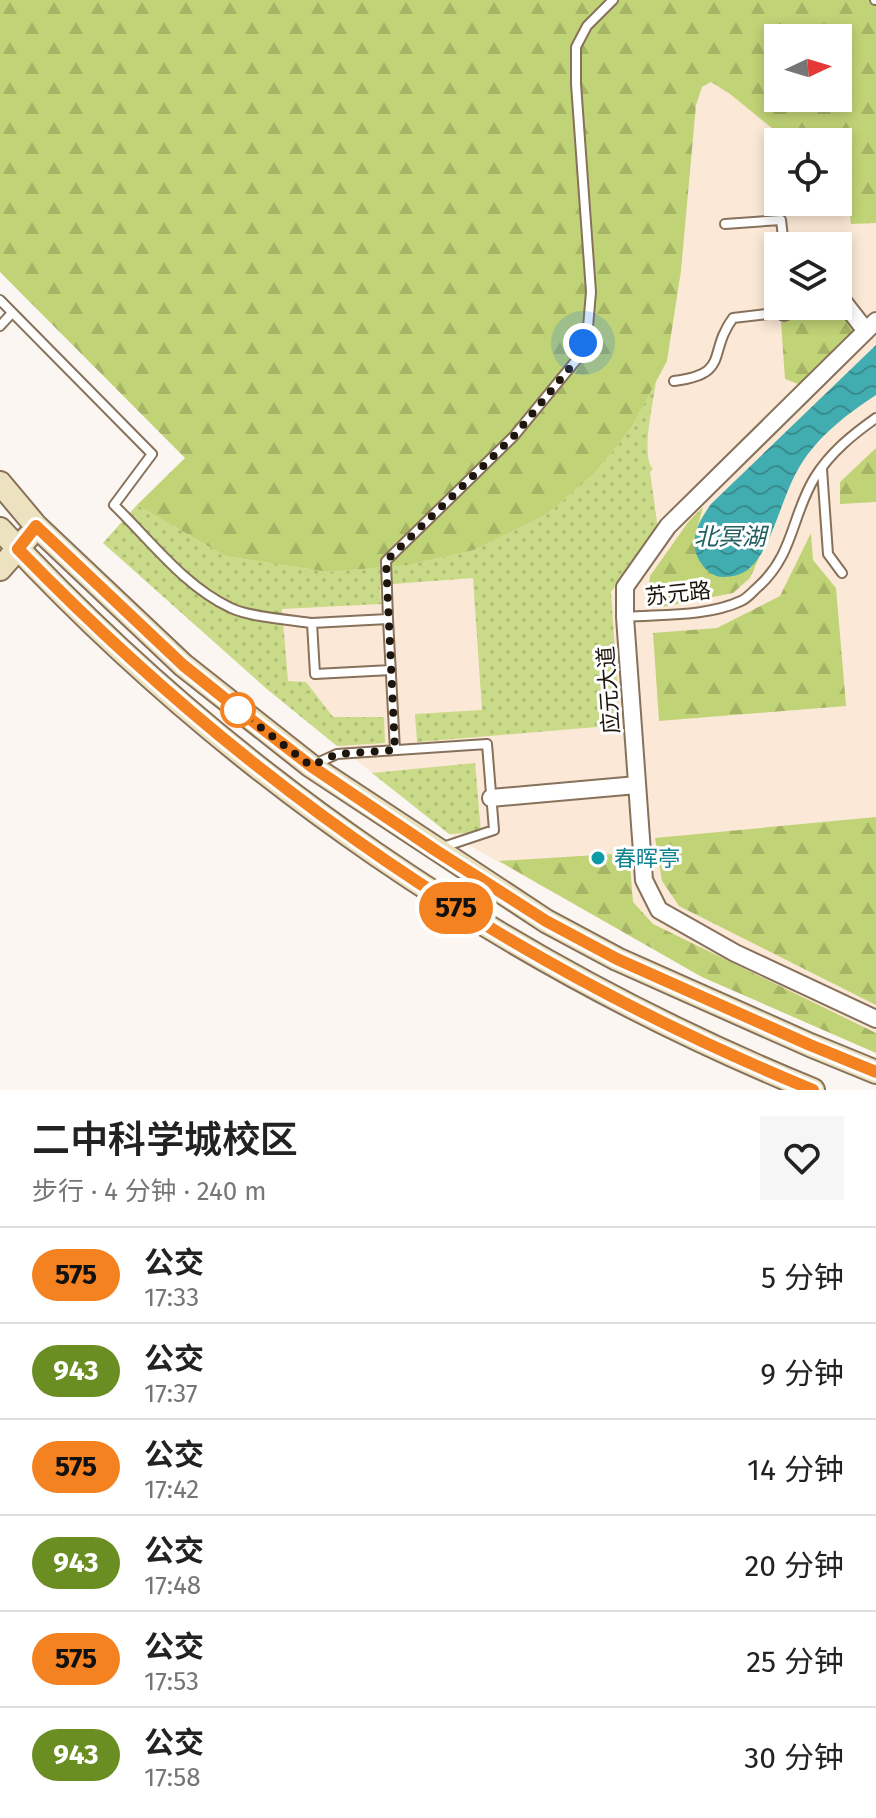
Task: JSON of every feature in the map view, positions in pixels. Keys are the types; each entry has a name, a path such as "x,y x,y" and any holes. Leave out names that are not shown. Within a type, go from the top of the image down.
{"main road":[{"path":"0,483 36,526 183,665 311,766 435,850 546,921 617,959 876,1072"},
{"path":"0,569 36,526"},
{"path":"0,529 164,690 332,825 470,917 580,980 799,1087 810,1045"}],"street":[{"path":"852,308 871,326"},
{"name":"应元大道","path":"871,326 668,526 625,587 625,617 644,880 659,910 735,953 876,1019"},
{"path":"491,798 637,785"}],"lane":[{"path":"395,750 386,561 514,436 578,358 588,327 591,292 576,47 587,26 613,0"},
{"path":"725,224 781,220 782,232"},
{"path":"0,300 152,454 114,505 179,572 233,610 312,623 388,619"},
{"path":"0,326 12,313"},
{"path":"674,381 698,378 708,372 733,318 764,313"},
{"name":"苏元路","path":"625,617 713,610 743,600 765,580 784,556 813,480 837,448 876,418"},
{"path":"822,468 828,554 842,573"},
{"path":"312,623 315,674 391,670"},
{"path":"311,766 337,754 487,744 494,830 435,850"}],"shaded area":[{"path":"712,82 772,128 764,128 764,216 852,216 852,165 876,169 876,1053 702,977 449,834 268,690 103,543 137,505 225,556 632,427 667,361 681,271 696,105 702,87"}],"green space":[{"path":"0,0 876,0 876,223 851,224 852,128 772,128 711,82 702,87 696,105 681,271 667,361 632,427 595,473 546,515 474,550 409,565 328,572 225,556 137,505 185,458 0,272"},
{"path":"846,320 854,330 801,385 785,379 781,322"},
{"path":"656,381 648,452 653,469 650,472 658,529 611,592 620,725 417,742 415,714 482,710 473,578 380,585 381,604 282,609 288,681 306,682 333,717 384,717 385,743 337,746 268,690 103,543 137,505 225,556 328,572 409,565 474,550 546,515 595,473 632,427"},
{"path":"876,448 876,502 840,504 840,482"},
{"path":"703,507 694,540 750,569 762,551 750,578 733,593 657,608 647,599 650,576 689,521"},
{"path":"811,533 813,560 836,588 846,706 659,721 653,633 717,628 780,596"},
{"path":"475,763 481,832 449,834 372,773"},
{"path":"876,817 876,1005 679,906 662,881 655,838"},
{"path":"629,853 633,902 653,924 876,1033 876,1053 702,977 499,861"}],"water":[{"name":"北冥湖","path":"876,345 876,395 834,426 807,455 759,558 738,575 723,577 710,572 699,560 695,538 711,504"}],"bus line":[{"name":"575","path":"813,1090 604,993 485,926 399,872 332,825 164,690 18,549 36,526 183,665 249,718 311,766 546,921 617,959 876,1072"}],"place":[{"name":"春晖亭","path":"598,858"}],"route":[{"path":"238,710 311,766 337,754 395,750 386,561 514,436 578,358 583,343"}]}
